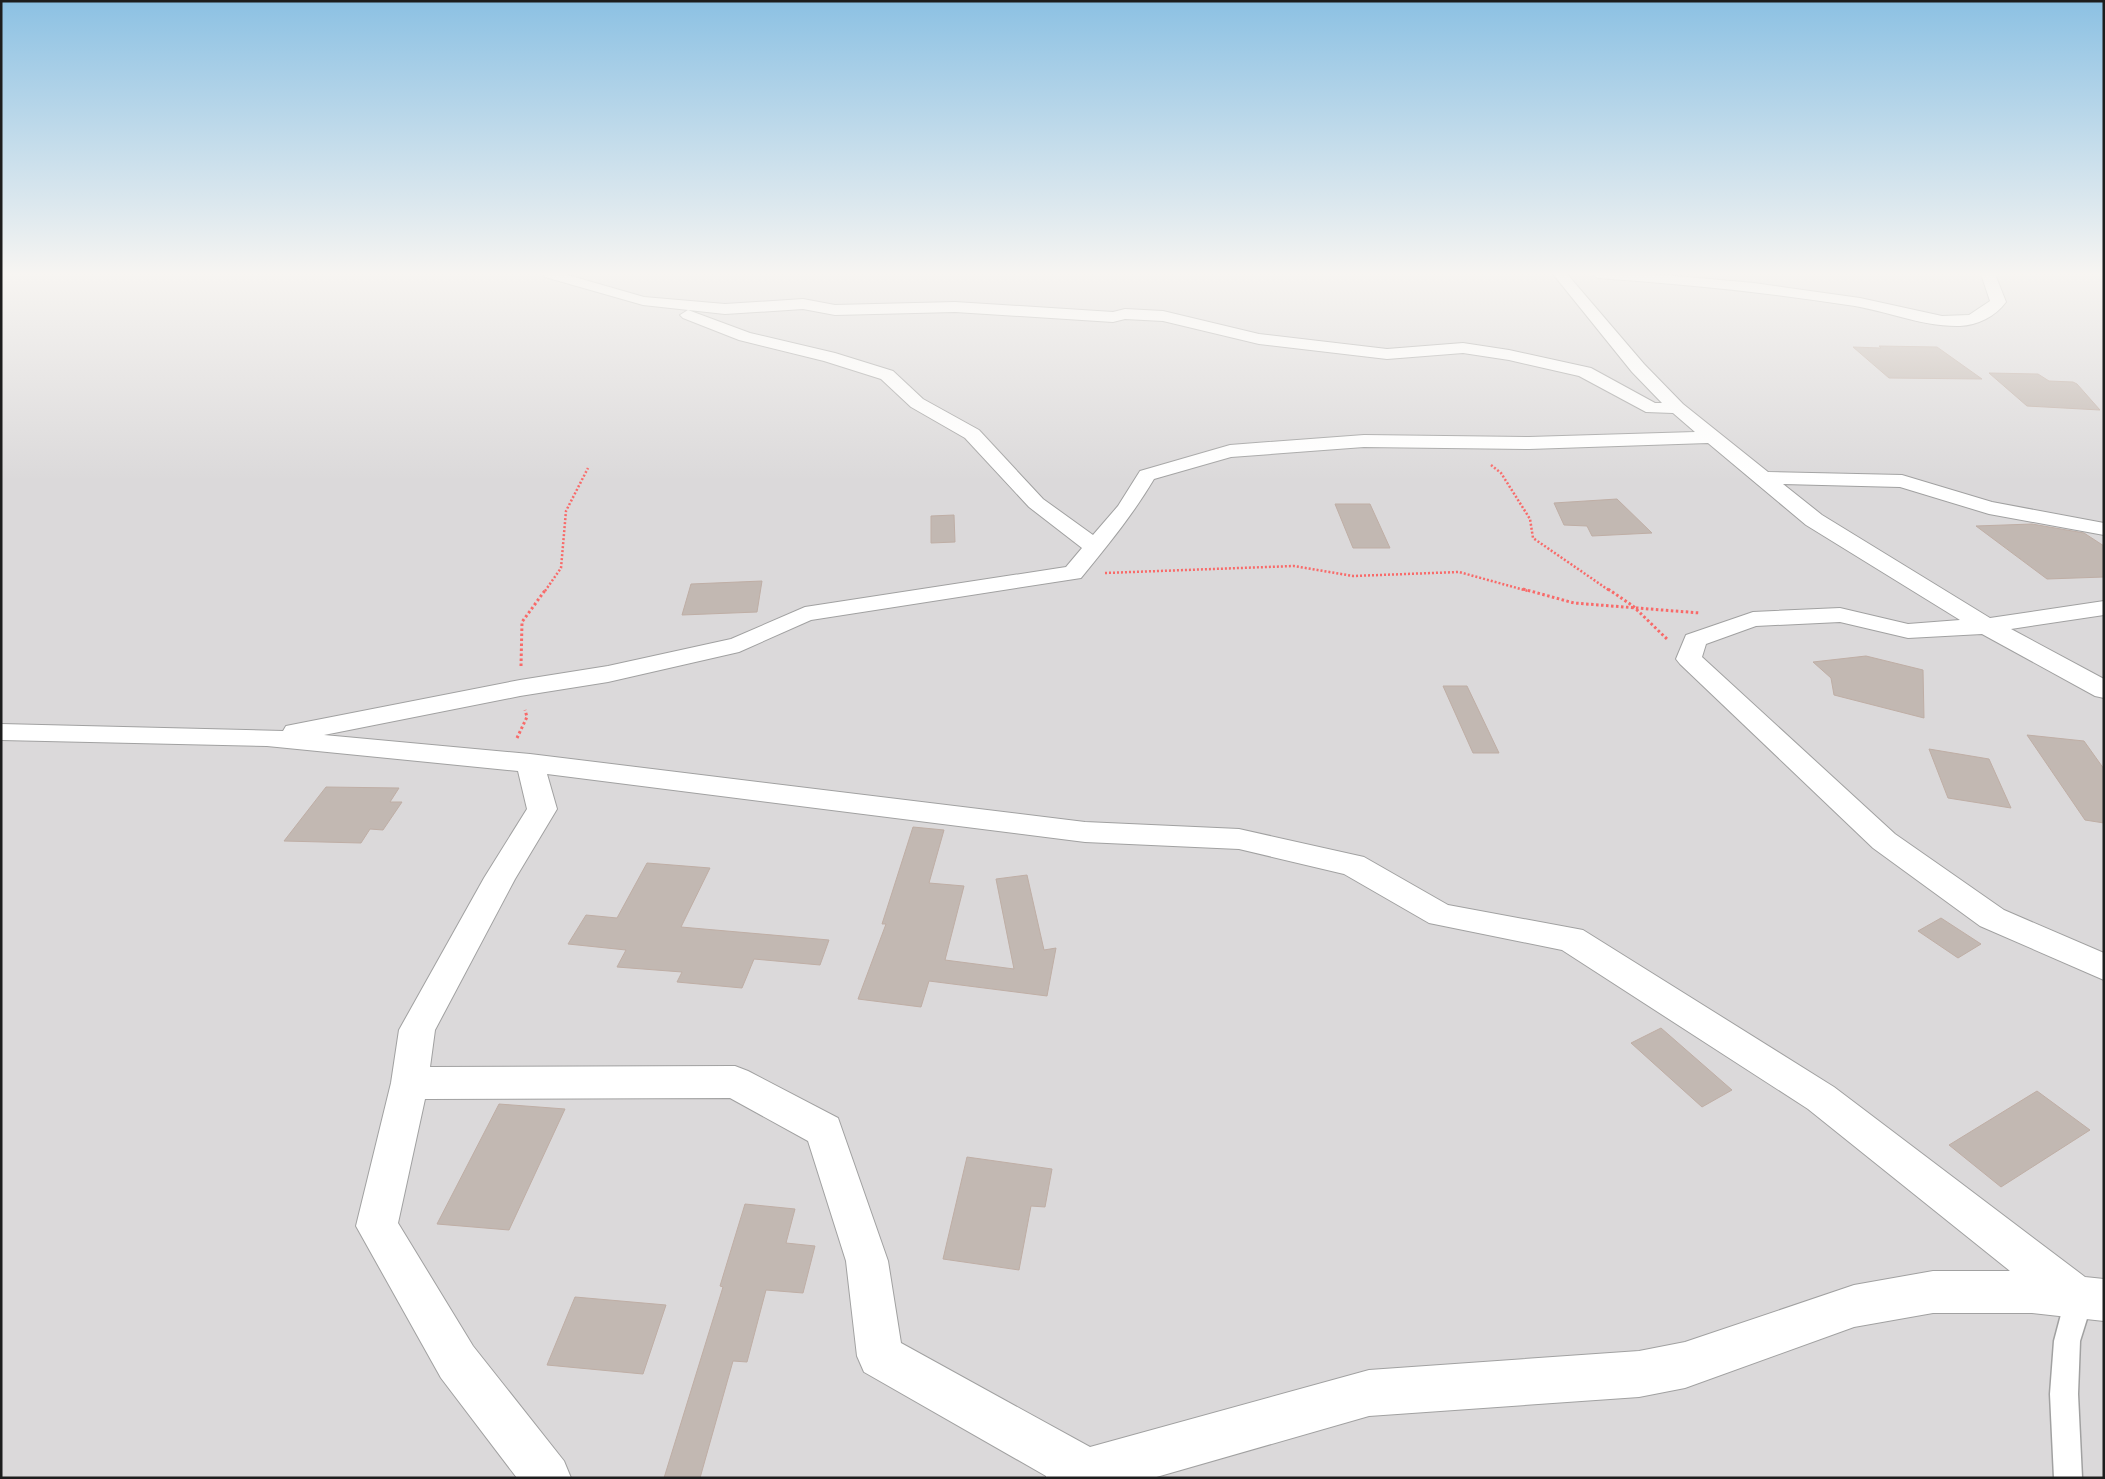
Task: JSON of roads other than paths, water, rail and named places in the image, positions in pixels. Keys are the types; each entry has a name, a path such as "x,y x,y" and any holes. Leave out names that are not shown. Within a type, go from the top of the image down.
{"street":[{"path":"773,343 829,357 887,375 917,403 972,434 1036,503 1096,548"},
{"path":"1293,343 1387,354 1463,348 1509,355 1584,372 1652,408 1677,408"},
{"path":"1618,343 1643,373 1677,408 1814,520 1986,626 2104,690"},
{"path":"267,738 520,688 608,674 739,646 805,614 1073,573 1096,548 1126,509 1147,475 1230,451 1364,441 1529,443 1713,437"},
{"path":"1763,478 1902,481 1989,508 2104,528"},
{"path":"2104,608 1986,626 1908,631 1840,615 1753,619 1695,640 1689,659 1884,841 1992,918 2104,967"},
{"path":"1,732 267,738 518,762 1085,832 1239,838 1353,865 1440,915 1571,939 1821,1098 2090,1299"},
{"path":"518,762 542,809 500,878 417,1030 410,1083 377,1226 457,1362 547,1478"},
{"path":"410,1083 734,1082 824,1130 867,1261 880,1356 1078,1475 1369,1393 1638,1374 1685,1365 1854,1306 1933,1292 2032,1292 2090,1299"}],"lane":[{"path":"2068,1478 2064,1394 2067,1341 2077,1309 2090,1299"}]}
